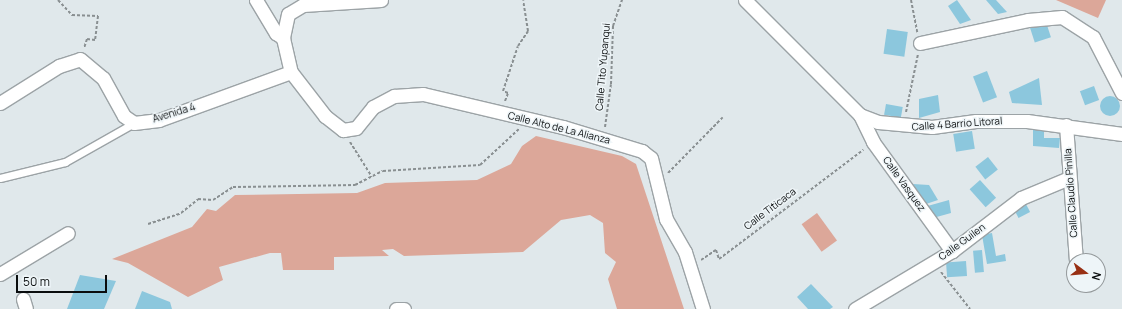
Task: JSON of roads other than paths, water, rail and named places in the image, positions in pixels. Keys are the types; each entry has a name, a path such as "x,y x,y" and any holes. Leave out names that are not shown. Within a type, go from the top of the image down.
{"street":[{"path":"256,0 276,33 283,38"},
{"path":"291,72 283,38 284,24 292,9 381,0"},
{"name":"Calle 4 Barrio Litoral","path":"745,0 860,115 903,127 976,121 1066,125 1122,134"},
{"path":"920,43 1028,20 1062,18 1093,37 1122,88"},
{"path":"0,103 59,66 80,59 103,78 124,116 134,123"},
{"name":"Avenida 4","path":"134,123 159,120 291,72"},
{"name":"Calle Alto de La Alianza","path":"291,72 325,116 343,130 356,128 373,107 394,96 423,94 526,120 603,137 642,151 651,158 666,219 685,252 690,276 703,309"},
{"name":"Calle Vasquez","path":"860,115 873,142 952,251"},
{"name":"Calle Claudio Pinilla","path":"1066,125 1075,253"},
{"name":"Calle Guilen","path":"855,309 952,251 1021,198 1069,178"},
{"path":"0,274 68,233"},
{"path":"396,309 404,309"}],"lane":[{"path":"0,178 65,162 134,123"}]}
